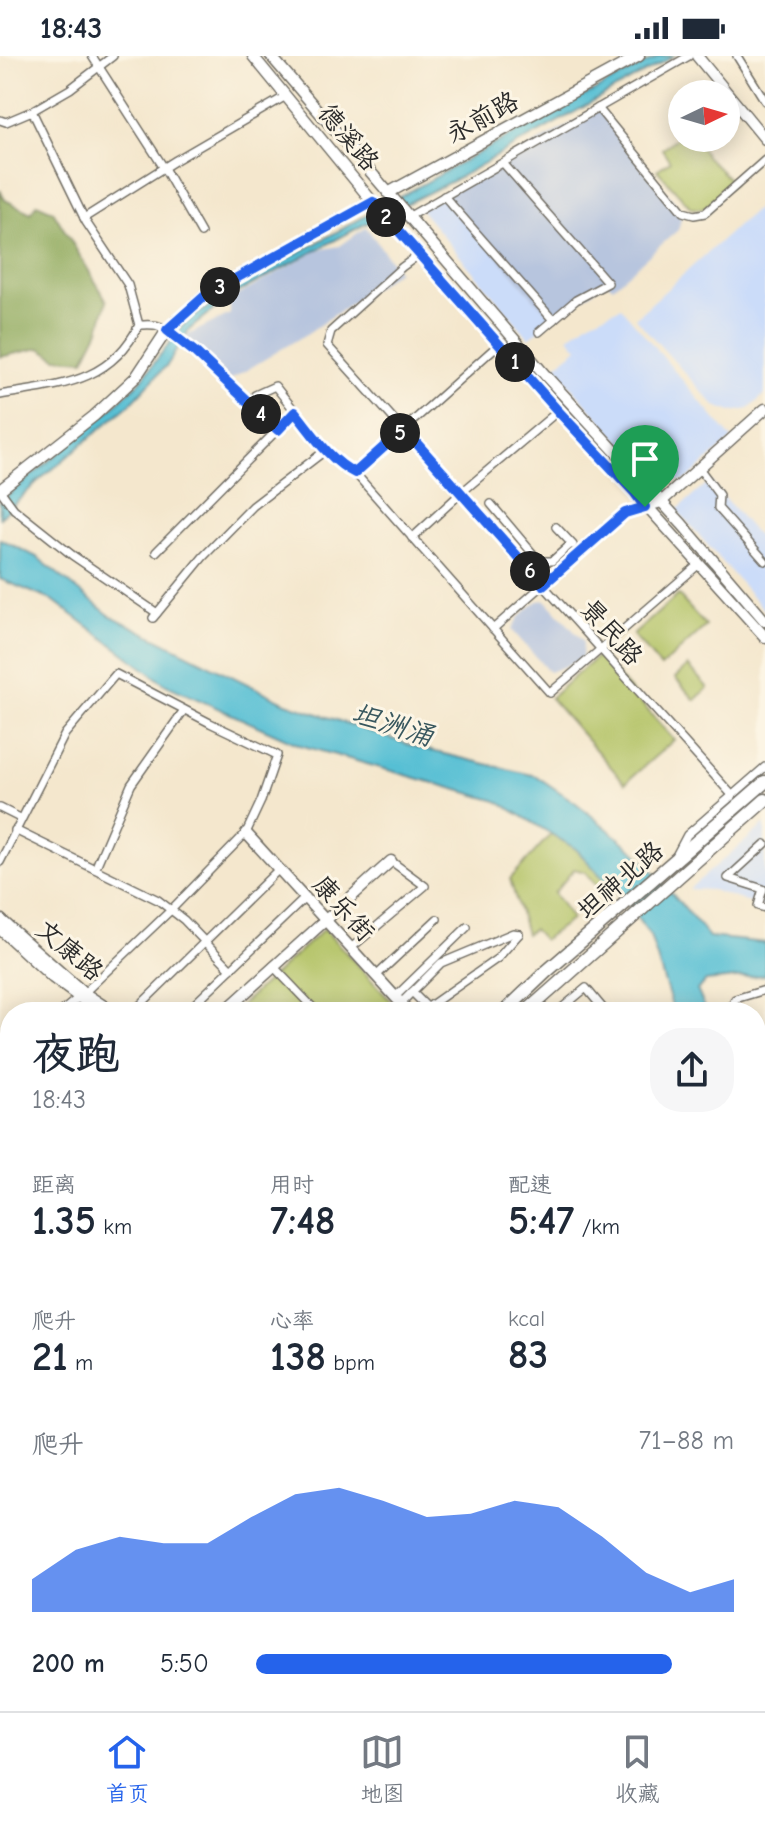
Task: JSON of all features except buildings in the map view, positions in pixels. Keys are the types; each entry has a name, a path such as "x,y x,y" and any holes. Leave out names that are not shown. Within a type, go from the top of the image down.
{"main road":[{"name":"坦神北路","path":"536,1002 765,782"},
{"name":"坦神北路","path":"677,868 765,800"},
{"name":"坦神北路","path":"514,1002 547,971 618,920"}],"street":[{"path":"92,56 164,168 201,233"},
{"path":"0,120 6,122 32,111 70,89 113,56"},
{"name":"德溪路","path":"253,56 374,204 765,637"},
{"name":"德溪路","path":"271,56 545,375 765,621"},
{"name":"永前路","path":"390,195 639,56"},
{"path":"406,215 689,56"},
{"path":"697,56 765,139"},
{"path":"737,56 765,101"},
{"path":"84,218 286,96"},
{"path":"598,108 683,212 689,215 705,213 765,160"},
{"path":"0,395 75,382 108,366 129,345 139,325 128,285 84,218 32,111"},
{"path":"503,163 608,283 576,300 539,332"},
{"path":"444,196 553,320"},
{"path":"326,450 253,506 203,557 155,616 14,509 1,490 94,416 136,377 167,330 206,295 374,204"},
{"name":"景民路","path":"420,254 331,331 327,345 732,795"},
{"path":"139,325 160,326 167,330 278,430"},
{"path":"355,473 499,344"},
{"path":"255,395 275,386 326,450 355,473 550,693 698,565"},
{"path":"493,629 625,513 661,502 765,409"},
{"path":"412,538 558,411"},
{"path":"156,552 295,412"},
{"path":"699,468 719,495 718,508 765,561"},
{"path":"491,504 543,563 552,561 571,544"},
{"path":"556,527 579,553"},
{"path":"507,545 518,536"},
{"path":"0,862 65,734 116,674 277,755 246,833 171,910 73,1002"},
{"path":"95,869 131,785 184,710"},
{"path":"677,868 687,835 765,767"},
{"path":"0,808 20,818"},
{"path":"15,830 158,900 231,969"},
{"name":"康乐街","path":"246,833 400,1002"},
{"path":"0,834 10,839"},
{"path":"765,844 728,878 764,889 758,906 765,908"},
{"path":"235,1002 391,861 425,886 351,948"},
{"path":"143,1002 279,869"},
{"path":"196,1002 305,898"},
{"name":"文康路","path":"0,919 82,995 95,1002"},
{"path":"376,976 437,919"},
{"path":"404,1002 467,927"},
{"path":"0,929 53,978 90,1002"},
{"path":"404,1002 441,963 513,933 519,934 498,958 435,1002"},
{"path":"273,966 307,1002"},
{"path":"569,1002 586,988 598,1002"},
{"path":"734,1002 765,990"},
{"path":"412,992 419,1002"}],"shaded area":[{"path":"598,108 683,212 678,230 613,287 608,283 602,285 553,320 444,196"},
{"path":"444,196 553,320 529,338 420,209"},
{"path":"765,201 765,394 749,409 732,412 715,406 635,318"},
{"path":"366,227 398,271 305,335 230,380 186,336 230,314 230,300 318,250 340,246"},
{"path":"621,307 732,439 685,481 660,480 650,476 554,367 578,348 569,337 590,321"},
{"path":"710,481 765,545 765,611 677,510"},
{"path":"546,600 583,641 582,660 549,672 512,630 518,618 530,607"},
{"path":"765,824 765,908 712,890 689,889"}],"green space":[{"path":"668,144 668,152 703,152 733,183 703,209 691,208 657,170 670,161 662,149"},
{"path":"0,190 5,200 31,213 37,204 53,211 107,301 99,330 84,360 57,358 40,348 0,357"},
{"path":"678,595 706,626 661,667 633,635"},
{"path":"599,655 674,740 625,783 550,698"},
{"path":"688,666 708,688 695,700 675,678"},
{"path":"551,834 576,849 610,885 602,892 585,872 574,869 554,893 572,919 543,940 533,929 526,934 510,879"},
{"path":"324,929 392,1002 244,1002"}],"water":[{"path":"660,56 674,56 456,179 229,297 189,330 168,364 130,404 37,482 0,518 0,502 110,410 142,379 183,325 230,291"},
{"path":"0,539 37,557 109,615 286,703 419,748 536,776 576,803 637,853 709,937 765,943 765,975 706,981 697,990 702,1002 671,1002 650,936 627,904 576,849 497,801 300,745 166,685 54,601 0,579"}],"route":[{"path":"373,202 645,507 625,513 543,585 404,429 355,473 326,450 295,412 278,430 167,330 206,295 373,202"}],"water label":[{"name":"坦洲涌","path":"393,724"}]}
